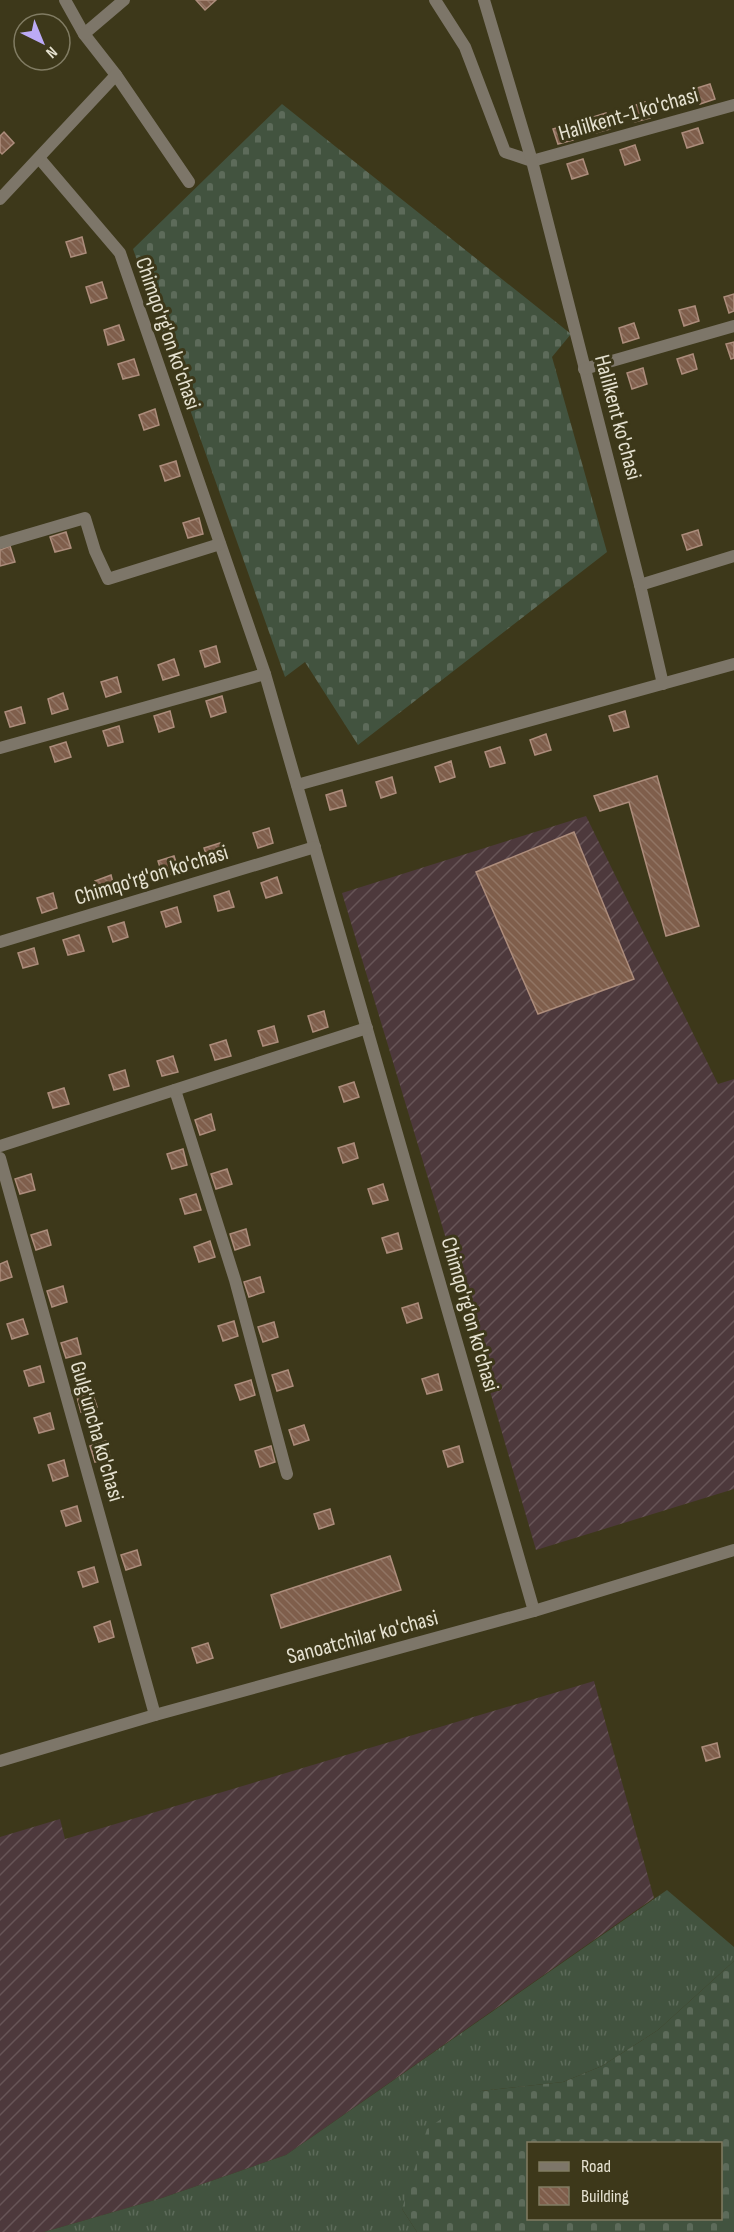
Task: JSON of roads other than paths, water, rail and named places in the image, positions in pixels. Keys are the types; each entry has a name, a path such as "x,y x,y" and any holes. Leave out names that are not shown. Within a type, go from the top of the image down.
{"street":[{"path":"65,0 84,34 116,75 189,182"},
{"path":"84,34 124,0"},
{"path":"435,0 465,47 505,152 532,161"},
{"name":"Halilkent ko'chasi","path":"484,0 532,161 663,684"},
{"path":"0,199 116,75"},
{"name":"Halilkent-1 ko'chasi","path":"532,161 734,105"},
{"name":"Chimqo'rg'on ko'chasi","path":"39,158 120,253 265,674 534,1611"},
{"path":"584,369 734,326"},
{"path":"0,543 85,518 95,551 108,579 220,544"},
{"path":"640,585 734,555"},
{"path":"297,785 734,664"},
{"path":"0,748 265,674"},
{"name":"Chimqo'rg'on ko'chasi","path":"0,942 315,847"},
{"path":"0,1146 367,1028"},
{"path":"175,1090 235,1280 287,1474"},
{"name":"Gulg'uncha ko'chasi","path":"0,1158 155,1715"},
{"name":"Sanoatchilar ko'chasi","path":"0,1761 155,1715 534,1611 734,1550"}]}
